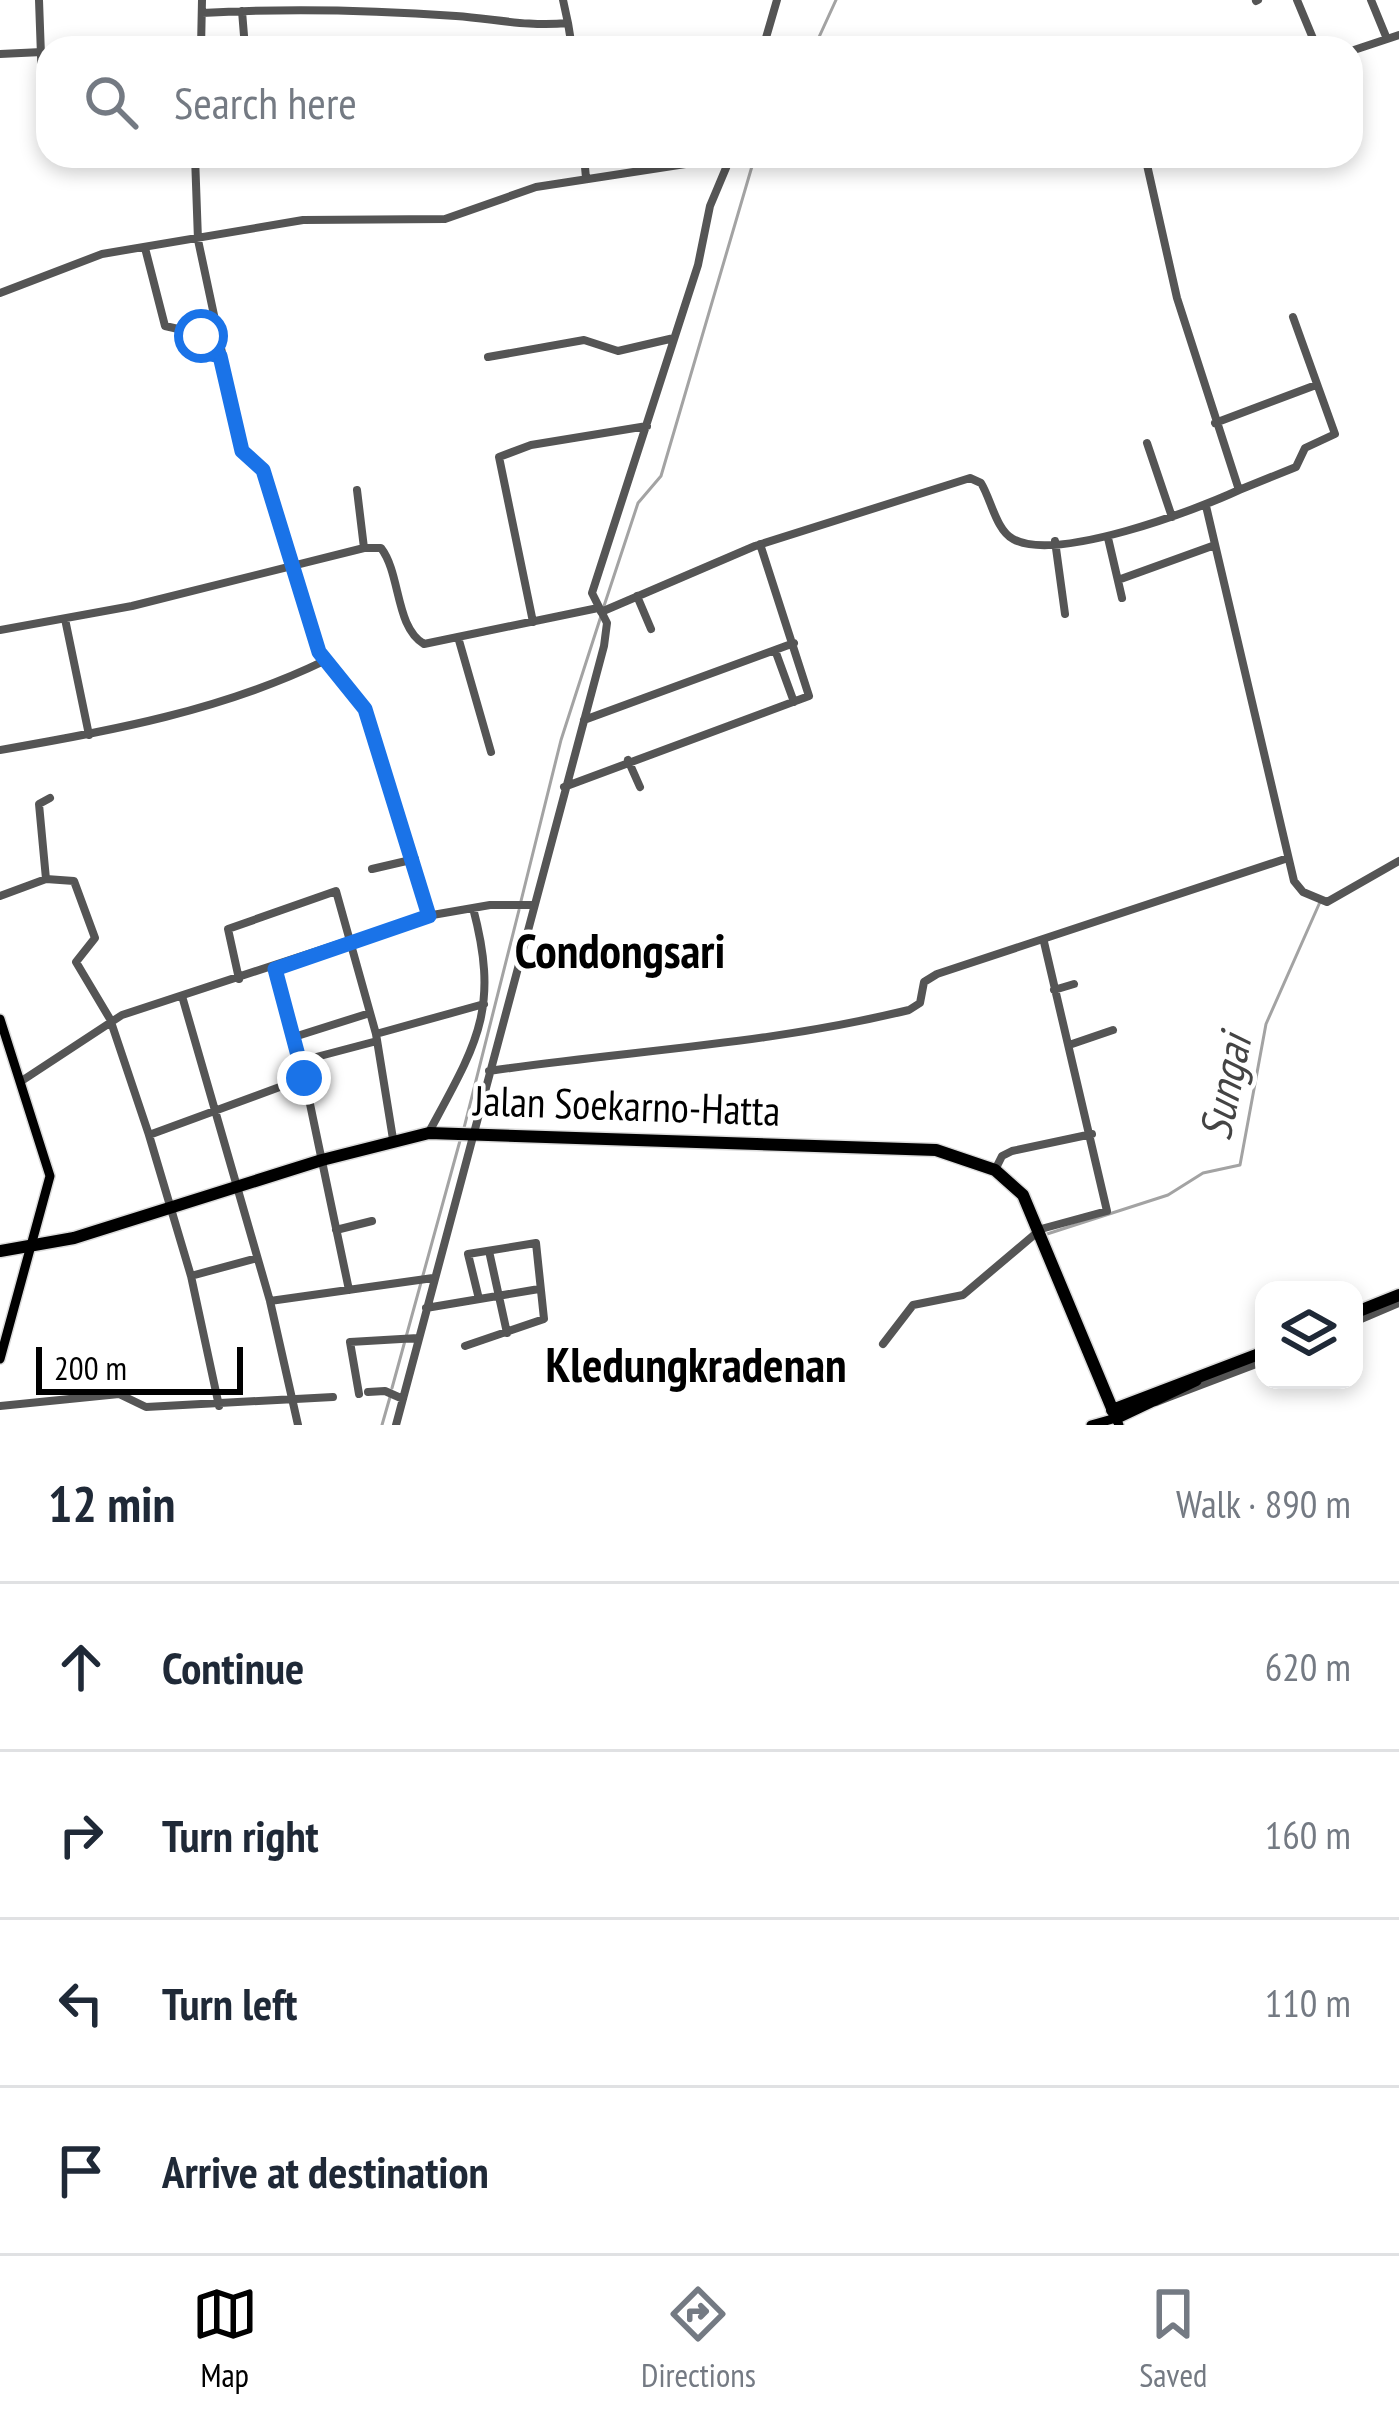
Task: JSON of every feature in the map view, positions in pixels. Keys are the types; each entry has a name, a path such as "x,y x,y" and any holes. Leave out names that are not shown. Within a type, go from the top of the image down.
{"highway":[{"name":"Jalan Soekarno-Hatta","path":"0,1251 34,1247 429,1132 936,1150 995,1170"},
{"path":"995,1170 1023,1195 1041,1229 1116,1418"},
{"path":"1363,1314 1399,1299"},
{"path":"1116,1418 1196,1380 1255,1359"},
{"path":"1116,1418 1196,1380"}],"main road":[{"path":"0,1019 50,1177 0,1359"},
{"path":"1094,1424 1116,1418"}],"street":[{"path":"39,0 41,36"},
{"path":"201,36 202,0"},
{"path":"563,0 570,36"},
{"path":"766,36 776,0"},
{"path":"1297,0 1312,36"},
{"path":"1371,0 1387,39"},
{"path":"202,13 322,4 472,18 517,27 568,23"},
{"path":"242,10 244,36"},
{"path":"1363,47 1399,35"},
{"path":"0,54 36,52"},
{"path":"195,168 198,240 242,451 263,470 324,661 365,709 429,916"},
{"path":"585,168 586,178"},
{"path":"0,293 85,260 145,248 303,220 453,218 536,187 655,168"},
{"path":"396,1425 396,1396 426,1308 466,1131 489,1071 604,646 607,623 592,593 675,338 710,206 726,168"},
{"path":"1148,168 1177,298 1239,490"},
{"path":"145,248 165,326 196,333 211,354 220,356"},
{"path":"0,630 160,600 290,562 381,548 418,643 458,637 600,610 760,544 970,478 981,483 1009,537 1022,542 1108,538 1205,506 1296,467 1305,448 1336,434 1292,317"},
{"path":"488,357 584,340 618,351 675,338"},
{"path":"1215,423 1316,385"},
{"path":"533,622 499,457 530,445 647,426"},
{"path":"1147,443 1172,517"},
{"path":"357,490 364,548"},
{"path":"1205,506 1298,888 1327,902 1399,861"},
{"path":"1108,538 1122,598"},
{"path":"1055,541 1065,614"},
{"path":"563,788 811,695 760,544"},
{"path":"1118,580 1216,545"},
{"path":"638,596 651,629"},
{"path":"65,620 89,735"},
{"path":"458,637 491,752"},
{"path":"583,721 794,643"},
{"path":"775,650 794,702"},
{"path":"0,749 89,735 241,697 324,661"},
{"path":"628,760 640,787"},
{"path":"46,879 40,802 50,798"},
{"path":"489,1071 806,1035 909,1010 920,1003 928,978 1288,858"},
{"path":"372,869 415,859"},
{"path":"0,896 46,879 74,881 95,938 76,962 110,1019 149,1135 191,1276 219,1406"},
{"path":"239,980 228,929 333,890 370,1013 393,1139"},
{"path":"23,1080 110,1019 429,916 533,905"},
{"path":"429,1132 470,1057 485,1004 488,976 473,908"},
{"path":"883,1344 914,1305 963,1295 1041,1229 1107,1211 1072,1044 1044,942"},
{"path":"275,969 301,1061 349,1290"},
{"path":"1054,990 1074,984"},
{"path":"182,996 271,1300 298,1425"},
{"path":"301,1061 485,1004"},
{"path":"294,1037 370,1013"},
{"path":"1072,1044 1113,1030"},
{"path":"149,1135 214,1107 304,1078"},
{"path":"995,1170 1002,1156 1012,1151 1092,1134"},
{"path":"336,1230 372,1221"},
{"path":"426,1308 539,1289 544,1286 536,1243 467,1256 479,1299"},
{"path":"489,1251 507,1333"},
{"path":"191,1276 257,1258"},
{"path":"271,1300 433,1278"},
{"path":"465,1346 544,1319 539,1289"},
{"path":"396,1396 363,1393 350,1342 418,1338"},
{"path":"1154,1402 1162,1404 1255,1360"},
{"path":"0,1406 119,1394 146,1407 333,1397"}],"waterway":[{"path":"820,36 836,0"},
{"path":"604,606 638,503 661,476 751,168"},
{"path":"521,901 561,740 601,616"},
{"name":"Sungai","path":"1047,1234 1168,1195 1203,1173 1240,1165 1266,1024 1320,902"},
{"path":"464,1128 519,910"},
{"path":"392,1388 461,1137"},
{"path":"382,1425 390,1397"}],"district":[{"name":"Condongsari","path":"620,950"},
{"name":"Kledungkradenan","path":"696,1364"}],"route":[{"path":"201,336 211,354 220,356 242,451 263,470 319,652 365,709 429,916 275,969 304,1078"}]}
